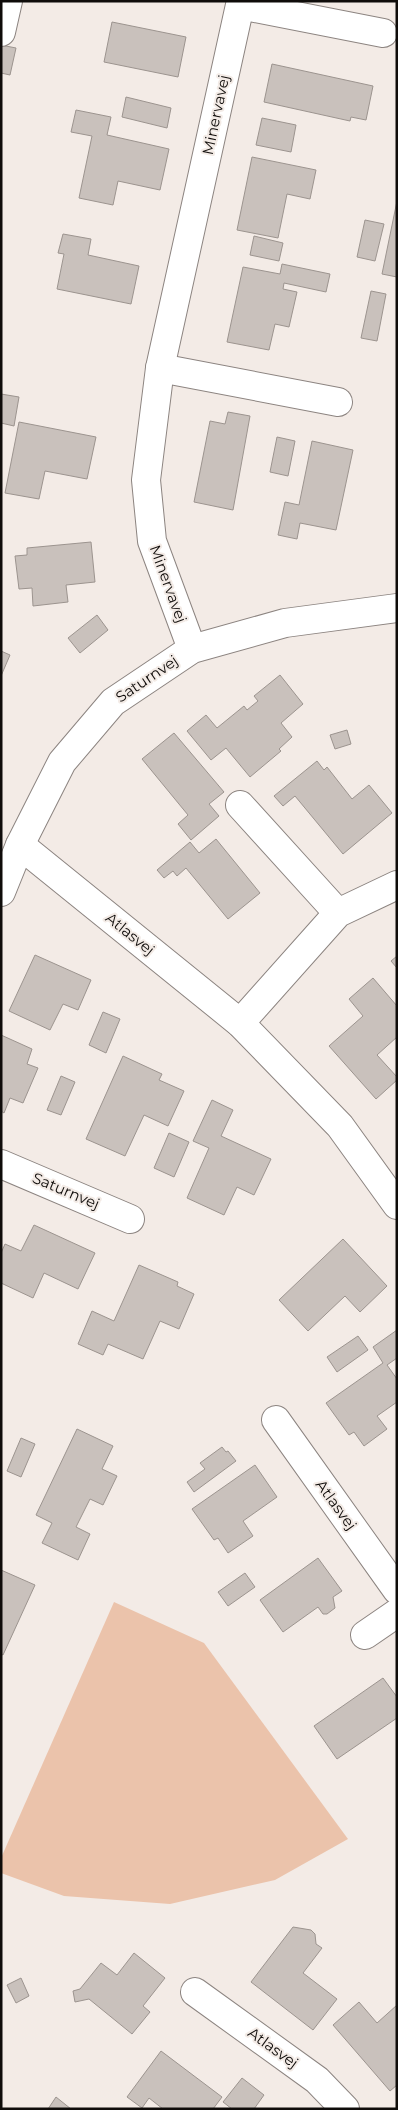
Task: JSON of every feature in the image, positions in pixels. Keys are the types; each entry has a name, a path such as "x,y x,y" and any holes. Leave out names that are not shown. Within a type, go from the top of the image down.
{"street":[{"path":"1,32 8,1"},
{"name":"Minervavej","path":"192,649 152,541 146,480 160,368 240,5 383,33"},
{"path":"160,368 338,402"},
{"name":"Saturnvej","path":"1,892 20,845 62,762 113,702 192,649 285,623 397,608"},
{"path":"240,805 338,914"},
{"name":"Atlasvej","path":"20,845 240,1023 340,1126 397,1205"},
{"path":"240,1023 338,914 397,885"},
{"name":"Saturnvej","path":"1,1164 130,1218"},
{"name":"Atlasvej","path":"276,1420 397,1590"},
{"path":"365,1635 397,1612"},
{"name":"Atlasvej","path":"195,1992 317,2080 346,2109"}],"shaded area":[{"path":"114,1602 204,1643 348,1839 275,1880 170,1904 64,1896 1,1873 1,1858"}],"building":[{"path":"112,22 186,37 178,77 104,62"},
{"path":"1,45 16,48 10,75 1,73"},
{"path":"272,64 373,86 366,120 351,117 350,121 264,102"},
{"path":"126,97 171,108 167,128 122,117"},
{"path":"76,110 111,117 107,135 169,149 160,190 118,181 113,205 79,198 92,136 71,132"},
{"path":"262,118 296,125 291,152 256,145"},
{"path":"252,157 316,170 310,199 287,194 278,238 237,230"},
{"path":"397,201 397,277 382,274"},
{"path":"365,220 384,224 375,261 357,257"},
{"path":"63,234 91,239 88,255 139,266 131,304 57,289 64,254 58,253"},
{"path":"254,236 283,243 279,261 250,255"},
{"path":"282,264 330,274 326,292 284,283 283,289 297,292 289,327 275,324 269,350 227,342 243,267 280,274"},
{"path":"371,291 386,294 377,341 361,338"},
{"path":"1,394 19,397 14,426 1,423"},
{"path":"228,412 250,416 233,510 194,502 210,421 225,424"},
{"path":"19,422 96,437 87,479 45,471 39,499 5,493"},
{"path":"277,437 295,441 288,476 270,472"},
{"path":"312,441 353,450 336,530 300,523 297,539 278,535 285,502 299,505"},
{"path":"91,542 95,582 66,585 68,602 33,606 32,588 19,589 15,556 27,555 27,548"},
{"path":"97,615 108,630 80,653 68,638"},
{"path":"1,651 10,655 1,676"},
{"path":"280,675 303,704 281,723 292,737 279,749 281,751 250,777 226,748 211,760 187,731 206,715 217,728 244,706 247,710 258,701 254,696"},
{"path":"347,730 351,744 335,749 330,735"},
{"path":"174,733 224,792 209,804 219,816 191,840 178,824 188,815 142,759"},
{"path":"317,761 324,770 327,767 352,799 369,785 392,813 343,854 295,796 283,806 274,796"},
{"path":"216,839 260,893 228,919 186,868 177,876 173,871 164,878 157,870 190,842 199,853"},
{"path":"35,955 91,980 78,1010 63,1004 50,1030 9,1011"},
{"path":"397,956 397,968 391,961"},
{"path":"373,978 397,1006 397,1037 377,1055 397,1077 397,1080 376,1099 329,1046 363,1016 349,999"},
{"path":"103,1012 120,1019 106,1053 89,1045"},
{"path":"1,1035 32,1049 27,1064 38,1068 23,1103 10,1098 4,1113 1,1111"},
{"path":"123,1056 162,1074 159,1080 184,1091 168,1126 144,1115 125,1156 86,1139"},
{"path":"61,1076 75,1082 61,1115 47,1110"},
{"path":"212,1100 233,1110 221,1136 271,1159 254,1195 237,1187 224,1215 187,1198 209,1148 193,1141"},
{"path":"169,1133 189,1142 174,1177 154,1168"},
{"path":"34,1225 95,1253 78,1289 44,1273 33,1298 1,1283 1,1253 5,1244 21,1251"},
{"path":"343,1239 387,1286 360,1312 345,1296 308,1331 279,1300"},
{"path":"139,1265 178,1282 177,1286 194,1294 179,1329 160,1321 143,1359 108,1344 103,1355 78,1344 92,1311 114,1321"},
{"path":"397,1330 397,1358 387,1365 397,1379 397,1402 377,1416 387,1429 364,1446 354,1432 349,1435 326,1403 383,1363 373,1347"},
{"path":"358,1336 368,1350 337,1372 327,1357"},
{"path":"77,1429 113,1446 102,1469 117,1476 103,1505 90,1499 76,1527 90,1534 78,1560 42,1543 52,1523 36,1515"},
{"path":"21,1438 35,1444 21,1477 7,1471"},
{"path":"222,1447 236,1461 194,1492 187,1482 205,1469 200,1463"},
{"path":"255,1465 277,1497 243,1521 253,1536 228,1553 218,1538 214,1540 192,1509"},
{"path":"318,1558 342,1591 333,1597 335,1608 327,1614 323,1614 318,1607 283,1632 260,1600"},
{"path":"1,1570 35,1585 3,1655 1,1654"},
{"path":"245,1573 255,1587 228,1606 218,1592"},
{"path":"383,1678 397,1697 397,1718 337,1759 314,1726"},
{"path":"293,1927 311,1930 315,1934 316,1944 322,1948 303,1973 337,1999 313,2030 251,1982"},
{"path":"134,1953 165,1978 143,2006 150,2012 132,2034 89,1999 75,2002 73,1991 80,1989 101,1963 117,1975"},
{"path":"21,1978 29,1996 16,2003 7,1985"},
{"path":"359,2002 377,2023 397,2005 397,2085 390,2091 333,2025"},
{"path":"161,2051 222,2097 213,2109 163,2109 149,2098 142,2108 127,2097"},
{"path":"242,2078 264,2095 254,2109 232,2109 223,2102"},
{"path":"56,2097 71,2109 48,2109"}]}
